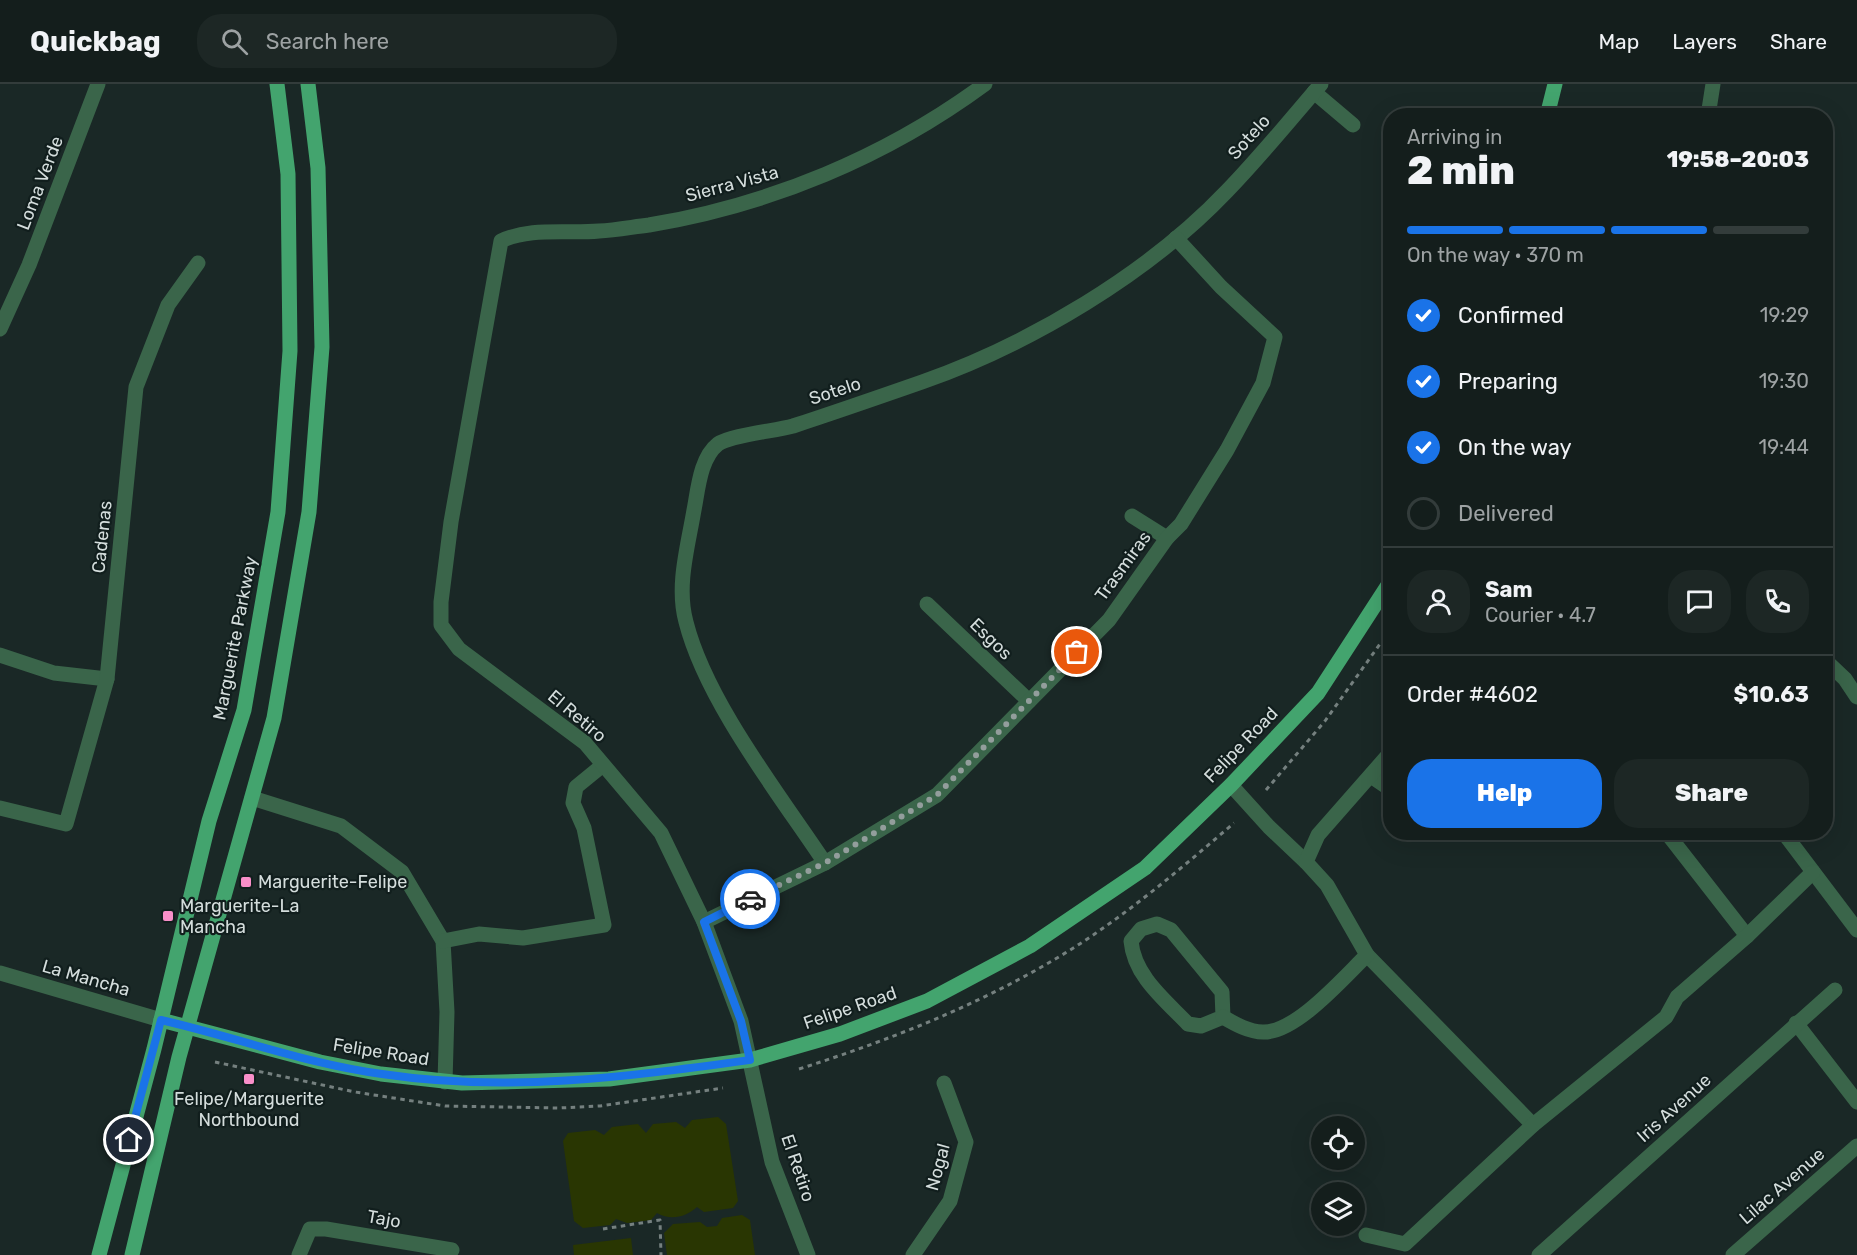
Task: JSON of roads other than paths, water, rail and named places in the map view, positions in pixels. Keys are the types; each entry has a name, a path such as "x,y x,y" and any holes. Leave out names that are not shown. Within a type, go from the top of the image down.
{"main road":[{"name":"Marguerite Parkway","path":"99,1255 161,1020 209,821 244,710 278,512 290,351 288,174 276,84"},
{"path":"132,1255 179,1057 190,1027 274,718 309,512 322,347 318,168 308,84"},
{"path":"1549,108 1555,84"},
{"name":"Felipe Road","path":"161,1020 320,1062 381,1074 445,1082 536,1083 609,1079 750,1060 840,1034 927,1001 1030,946 1145,868 1232,785 1318,693 1383,593"}],"street":[{"name":"Loma Verde","path":"0,329 29,265 98,84"},
{"name":"Sierra Vista","path":"501,241 526,234 601,231 651,224 770,196 869,155 955,106 985,84"},
{"path":"1709,108 1713,84"},
{"path":"1318,88 1353,125"},
{"name":"Sotelo","path":"825,863 742,737 706,676 685,620 683,571 700,479 708,456 719,443 790,426 883,396 1012,345 1128,277 1227,192 1318,88"},
{"name":"Trasmiras","path":"704,922 825,863 937,795 1109,620 1167,538 1181,524 1227,450 1263,383 1275,337 1221,287 1176,238"},
{"name":"El Retiro","path":"501,241 451,522 441,602 441,626 459,650 585,743 661,833 704,922 741,1021 772,1162 808,1255"},
{"name":"Cadenas","path":"0,808 66,824 107,679 136,387 168,305 198,263"},
{"path":"1132,516 1167,538"},
{"name":"Esgos","path":"927,604 1029,702"},
{"path":"0,655 54,673 107,679"},
{"path":"1833,668 1857,697"},
{"path":"1306,862 1318,835 1383,761"},
{"path":"443,941 479,934 523,938 604,925 584,828 573,803 576,787 603,765"},
{"path":"1371,776 1383,784"},
{"path":"1232,785 1269,827 1327,885 1367,955 1533,1125"},
{"path":"252,798 341,826 402,872 443,941 447,1012 445,1082"},
{"path":"1672,840 1747,936"},
{"path":"1789,840 1857,930"},
{"path":"1366,1235 1405,1244 1533,1125 1666,1017 1677,997 1747,936 1813,872"},
{"path":"1223,1017 1222,992 1189,949 1171,930 1157,924 1141,929 1131,941 1132,957 1140,971 1188,1024 1201,1026 1223,1017 1252,1030 1263,1032 1278,1030 1303,1014 1367,955"},
{"name":"La Mancha","path":"0,973 161,1020"},
{"name":"Iris Avenue","path":"1539,1255 1835,990"},
{"path":"1796,1023 1857,1102"},
{"name":"Nogal","path":"913,1255 950,1202 966,1142 944,1083"},
{"name":"Lilac Avenue","path":"1732,1255 1857,1146"},
{"name":"Tajo","path":"299,1255 310,1229 326,1229 452,1250"}],"place":[{"name":"Marguerite-Felipe","path":"246,882"},
{"name":"Marguerite-La Mancha","path":"168,916"},
{"name":"Felipe/Marguerite Northbound","path":"249,1079"}]}
